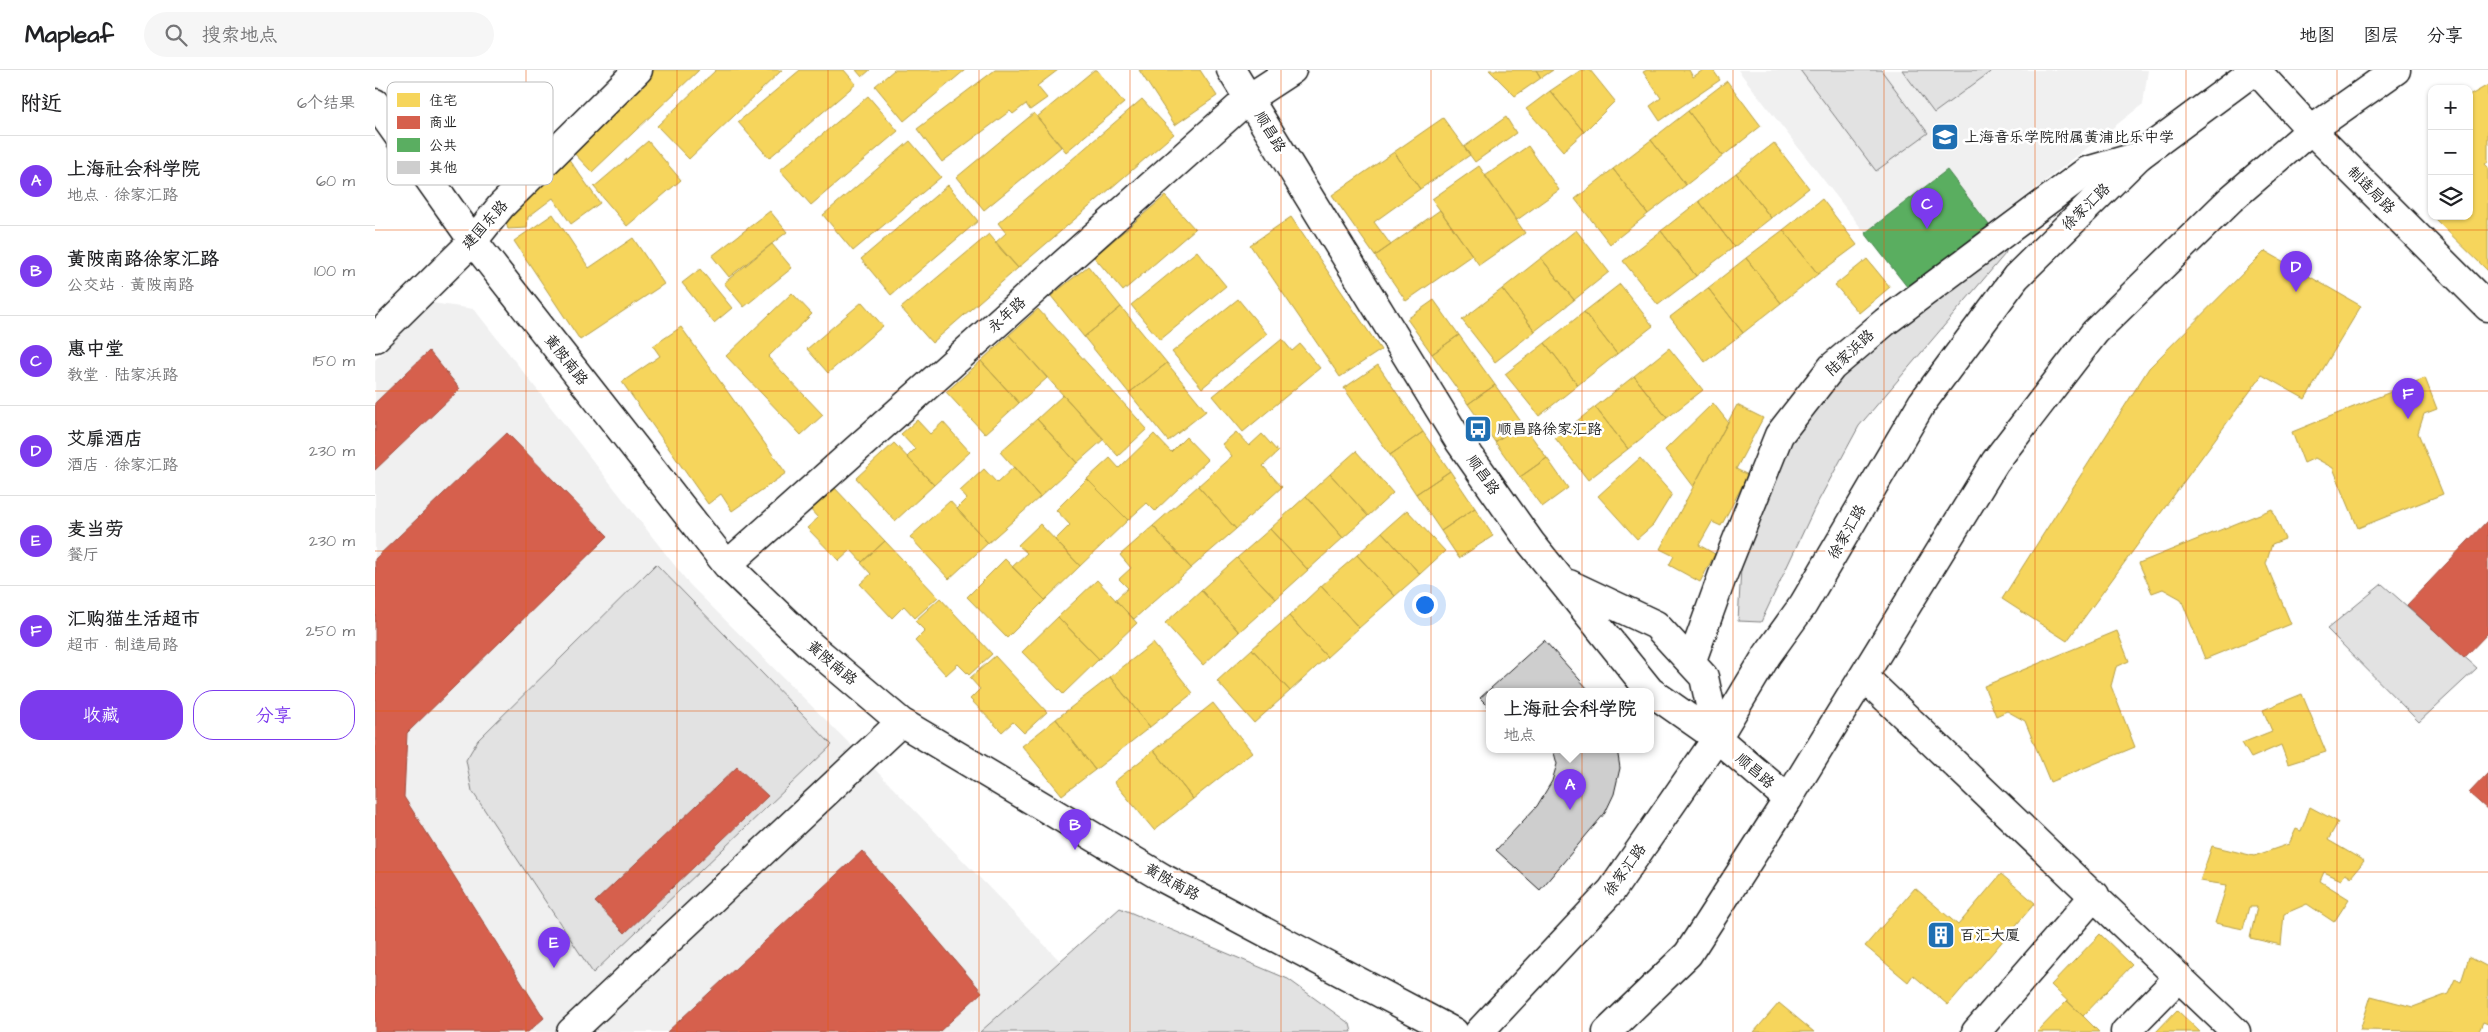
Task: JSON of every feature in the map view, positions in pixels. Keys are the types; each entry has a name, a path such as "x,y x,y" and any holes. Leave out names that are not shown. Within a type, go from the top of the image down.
{"street":[{"name":"建国东路","path":"553,154 637,70"},
{"name":"顺昌路","path":"1231,70 1459,441 1531,543 1648,688"},
{"name":"永年路","path":"727,565 1249,98 1292,70"},
{"name":"制造局路","path":"2255,70 2311,130 2488,307"},
{"name":"徐家汇路","path":"1479,1032 1612,890 1717,738 1767,655 1803,605 1922,403 2016,276 2139,156 2255,70"},
{"path":"1607,1032 1688,954 1864,677 1995,462 2095,332 2231,199 2311,130 2396,70"},
{"name":"黄陂南路","path":"375,103 387,120"},
{"name":"陆家浜路","path":"1691,663 1722,577 1779,436 1832,367 1885,322 2087,171 2139,156"},
{"name":"黄陂南路","path":"434,185 473,240 727,565 809,644 901,722 1163,878 1454,1032"},
{"name":"建国东路","path":"375,338 473,240 501,206 522,185"},
{"path":"1563,581 1656,625 1704,677 1717,738"},
{"path":"1864,677 2095,895 2236,1032"},
{"name":"顺昌路","path":"1654,694 1717,738 1787,799"},
{"path":"571,1032 901,722"},
{"path":"1976,1032 2095,895"},
{"path":"2125,1032 2179,977"}],"shaded area":[{"name":"上海音乐学院附属黄浦比乐中学","path":"1738,70 2148,70 2143,104 1989,225 1947,170 1865,233"},
{"path":"1800,70 1881,70 1928,133 1876,171"},
{"path":"1902,70 1993,70 1934,113"},
{"path":"2011,239 2005,254 1859,426 1814,509 1761,622 1738,621 1741,568 1788,446 1841,373"},
{"path":"432,303 474,309 690,585 864,758 1060,961 980,1032 375,1032 375,360"},
{"path":"656,564 832,745 593,973 472,791 466,760 478,740"},
{"path":"2382,584 2477,668 2419,722 2327,629"},
{"path":"1120,908 1288,979 1350,1024 1352,1032 980,1032"}],"building: 住宅":[{"path":"651,70 699,70 592,172 569,148"},
{"path":"716,70 782,70 689,159 657,126"},
{"path":"800,70 844,70 856,84 769,158 738,122"},
{"path":"856,70 870,70 862,77"},
{"path":"894,70 965,70 904,121 875,86"},
{"path":"995,70 1058,70 1037,86 1047,98 1030,110 1026,104 1013,114 1010,111 942,162 917,129"},
{"path":"1094,70 1097,70 1124,103 1066,152 1037,117"},
{"path":"1139,70 1200,70 1217,96 1175,125"},
{"path":"1489,70 1536,70 1541,78 1515,96"},
{"path":"1536,70 1553,70 1541,78"},
{"path":"1581,70 1590,70 1615,101 1584,132 1550,91"},
{"path":"1647,70 1689,70 1693,77 1703,70 1713,70 1720,80 1660,121 1650,106 1661,98 1643,72"},
{"path":"1727,81 1761,126 1723,156 1688,111"},
{"path":"2488,85 2488,162 2485,164 2488,167 2488,271 2436,220 2473,220 2473,94"},
{"path":"1550,91 1584,132 1563,151 1526,109"},
{"path":"868,96 898,131 811,205 780,170"},
{"path":"1142,99 1174,134 1018,268 995,243 1006,233 998,223"},
{"path":"1688,111 1723,156 1686,185 1651,140"},
{"path":"1034,113 1061,147 984,210 957,177"},
{"path":"1506,117 1516,133 1475,162 1464,147"},
{"path":"1443,118 1470,155 1420,189 1394,152"},
{"path":"1651,140 1686,185 1648,214 1613,169"},
{"path":"648,141 681,180 627,226 594,187"},
{"path":"910,141 941,177 853,251 823,215"},
{"path":"1774,143 1809,188 1771,218 1736,173"},
{"path":"1528,146 1559,190 1517,220 1485,176"},
{"path":"1394,152 1420,189 1374,222 1391,245 1375,256 1332,195"},
{"path":"568,158 600,203 571,224 553,198 528,217 527,228 508,229 501,206 530,185 553,185 553,169"},
{"path":"1479,166 1525,233 1479,265 1432,199"},
{"path":"1613,169 1648,214 1610,244 1575,199"},
{"path":"1736,173 1771,218 1734,247 1699,201"},
{"path":"948,185 978,221 891,295 861,259"},
{"path":"1165,196 1195,229 1123,291 1094,257"},
{"path":"1822,199 1857,245 1818,274 1783,230"},
{"path":"1699,201 1734,247 1696,276 1661,231"},
{"path":"1440,210 1472,255 1406,301 1375,256"},
{"path":"770,211 787,232 729,277 712,256"},
{"path":"553,214 589,268 633,238 664,284 580,340 514,241"},
{"path":"1291,217 1381,350 1340,377 1250,245"},
{"path":"1576,230 1609,272 1574,300 1541,258"},
{"path":"1783,230 1818,274 1781,303 1746,258"},
{"path":"1661,231 1696,276 1658,305 1623,261"},
{"path":"989,234 1018,268 932,343 901,308"},
{"path":"772,244 792,268 744,307 724,283"},
{"path":"1197,251 1226,286 1160,340 1131,305"},
{"path":"2265,251 2361,306 2305,399 2262,375 2067,641 2002,599 2149,368"},
{"path":"1541,258 1574,300 1535,331 1502,289"},
{"path":"1746,258 1781,303 1743,333 1708,288"},
{"path":"1867,259 1890,287 1859,313 1835,285"},
{"path":"1088,266 1121,307 1084,337 1051,296"},
{"path":"700,269 732,308 714,323 682,283"},
{"path":"1620,284 1653,326 1617,354 1584,312"},
{"path":"1708,288 1743,333 1705,362 1670,317"},
{"path":"1502,289 1535,331 1495,362 1462,320"},
{"path":"792,293 812,314 768,357 823,415 801,435 726,356"},
{"path":"1238,299 1267,334 1202,388 1172,352"},
{"path":"1434,300 1459,335 1432,354 1407,319"},
{"path":"862,302 883,326 828,373 807,349"},
{"path":"1121,307 1167,363 1129,393 1084,337"},
{"path":"1038,309 1147,429 1118,456 1009,335"},
{"path":"1584,312 1617,354 1578,385 1545,343"},
{"path":"681,327 786,473 732,511 721,494 708,504 622,382 660,356 653,346"},
{"path":"1009,335 1047,378 1019,403 981,361"},
{"path":"1459,335 1495,385 1468,404 1432,354"},
{"path":"1282,339 1292,351 1300,344 1320,368 1243,432 1213,396"},
{"path":"1545,343 1578,385 1539,416 1505,374"},
{"path":"1669,348 1703,390 1667,418 1634,376"},
{"path":"981,361 1019,403 985,434 946,392"},
{"path":"1167,363 1206,411 1168,441 1129,393"},
{"path":"1378,365 1423,432 1390,455 1344,388"},
{"path":"1634,376 1667,418 1628,449 1595,407"},
{"path":"2425,378 2437,409 2424,414 2418,433 2443,494 2358,528 2333,468 2315,458 2304,463 2292,432"},
{"path":"1495,385 1522,423 1495,442 1468,404"},
{"path":"1063,395 1104,439 1077,463 1037,419"},
{"path":"1713,403 1728,422 1693,487 1665,450"},
{"path":"1737,405 1763,418 1736,469 1748,475 1721,526 1712,522 1699,545 1715,554 1700,582 1669,565 1674,556 1660,549"},
{"path":"1595,407 1628,449 1588,480 1555,438"},
{"path":"1037,419 1077,463 1040,497 1000,452"},
{"path":"917,420 930,434 943,422 970,452 934,485 907,457 915,449 901,434"},
{"path":"1522,423 1547,458 1520,477 1495,442"},
{"path":"1236,432 1249,446 1262,434 1278,452 1263,466 1282,487 1236,529 1198,486 1232,456 1222,444"},
{"path":"1423,432 1450,471 1416,494 1390,455"},
{"path":"1154,434 1171,452 1186,437 1208,460 1155,511 1147,503 1128,520 1087,479 1110,458 1119,468"},
{"path":"894,443 934,485 895,521 856,478"},
{"path":"1356,451 1393,493 1368,516 1330,474"},
{"path":"1547,458 1568,488 1542,507 1520,477"},
{"path":"1640,458 1672,494 1653,525 1637,539 1598,496"},
{"path":"1014,467 1040,497 988,543 957,509 967,499 960,491 984,469 997,483"},
{"path":"1450,471 1475,508 1441,531 1416,494"},
{"path":"1330,474 1368,516 1343,538 1306,496"},
{"path":"1087,479 1128,520 1080,566 1055,540 1070,525 1056,510"},
{"path":"832,485 885,541 862,562 851,550 839,561 807,528 818,518 808,507"},
{"path":"1198,486 1236,529 1191,568 1153,526"},
{"path":"1306,496 1343,538 1308,570 1270,529"},
{"path":"950,501 988,543 949,579 910,537"},
{"path":"1475,508 1493,536 1459,558 1441,531"},
{"path":"2272,509 2285,539 2272,544 2266,564 2291,624 2205,659 2181,599 2163,589 2152,593 2139,563"},
{"path":"1407,510 1445,551 1420,574 1382,532"},
{"path":"1040,524 1080,566 1045,600 1012,567 1027,553 1018,545"},
{"path":"1153,526 1191,568 1134,619 1115,600 1128,588 1119,579 1131,568 1120,555"},
{"path":"1270,529 1308,570 1276,599 1237,558"},
{"path":"1382,532 1420,574 1395,596 1357,555"},
{"path":"885,541 938,597 915,618 904,606 892,618 860,584 871,574 861,563"},
{"path":"1357,555 1395,596 1359,628 1321,586"},
{"path":"1237,558 1276,599 1239,632 1201,590"},
{"path":"1005,559 1045,600 1007,638 967,597"},
{"path":"1097,580 1137,623 1099,659 1058,617"},
{"path":"1321,586 1359,628 1327,657 1289,616"},
{"path":"1201,590 1239,632 1203,665 1165,623"},
{"path":"940,598 992,654 969,675 958,664 946,675 915,641 925,631 915,621"},
{"path":"1289,616 1327,657 1290,691 1252,649"},
{"path":"1058,617 1099,659 1063,694 1022,652"},
{"path":"2117,631 2129,661 2116,667 2111,686 2135,747 2050,782 2025,721 2007,711 1996,716 1984,686"},
{"path":"1153,643 1193,693 1150,727 1110,677"},
{"path":"1252,649 1290,691 1254,723 1217,681"},
{"path":"995,656 1047,712 1024,733 1013,722 1002,732 970,699 980,689 970,678"},
{"path":"1110,677 1150,727 1095,770 1056,719"},
{"path":"2302,694 2326,752 2288,764 2281,745 2251,758 2242,743 2272,731 2263,710"},
{"path":"1213,703 1252,752 1193,799 1154,750"},
{"path":"1056,719 1095,770 1062,795 1022,746"},
{"path":"1154,750 1193,799 1154,830 1114,782"},
{"path":"2310,807 2338,822 2328,840 2364,861 2351,877 2345,874 2341,880 2324,872 2320,881 2349,899 2334,922 2307,904 2284,914 2281,945 2250,938 2257,907 2249,907 2243,929 2215,923 2227,885 2200,881 2212,846 2254,856 2289,844 2296,829 2301,831"},
{"name":"百汇大厦","path":"2001,874 2035,903 1948,1005 1913,975 1908,982 1865,946 1915,888 1958,925"},
{"path":"2100,934 2132,965 2083,1016 2051,985"},
{"path":"2469,957 2488,967 2488,1024 2483,1022 2479,1031 2481,1032 2360,1030 2371,996 2413,1007 2448,994 2455,979 2461,982"},
{"path":"2067,1001 2083,1016 2099,1032 2037,1032"},
{"path":"1779,1003 1814,1032 1754,1032"},
{"path":"2177,1010 2200,1032 2156,1032"}],"building: 商业":[{"path":"429,351 460,389 375,470 375,403"},
{"path":"507,433 608,536 407,733 404,797 544,1018 528,1032 375,1032 375,559"},
{"path":"2488,520 2488,633 2464,658 2407,605"},
{"path":"737,767 768,796 625,933 595,902"},
{"path":"2488,773 2488,810 2469,793"},
{"path":"862,851 982,992 939,1032 667,1032"}],"building: 公共":[{"path":"1947,170 1989,225 1908,288 1865,233"}],"building: 其他":[{"path":"1544,640 1587,688 1491,688"},
{"path":"1486,693 1486,704 1480,698"},
{"path":"1554,753 1618,753 1620,768 1614,794 1605,813 1540,890 1496,850 1537,806 1552,781 1557,764"}],"place":[{"name":"上海音乐学院附属黄浦比乐中学","path":"1945,137"},
{"name":"惠中堂","path":"1927,229"},
{"name":"艾扉酒店","path":"2296,292"},
{"name":"汇购猫生活超市","path":"2408,419"},
{"name":"顺昌路徐家汇路","path":"1478,429"},
{"name":"上海社会科学院","path":"1570,810"},
{"name":"黄陂南路徐家汇路","path":"1075,850"},
{"name":"百汇大厦","path":"1941,935"},
{"name":"麦当劳","path":"554,968"}]}
